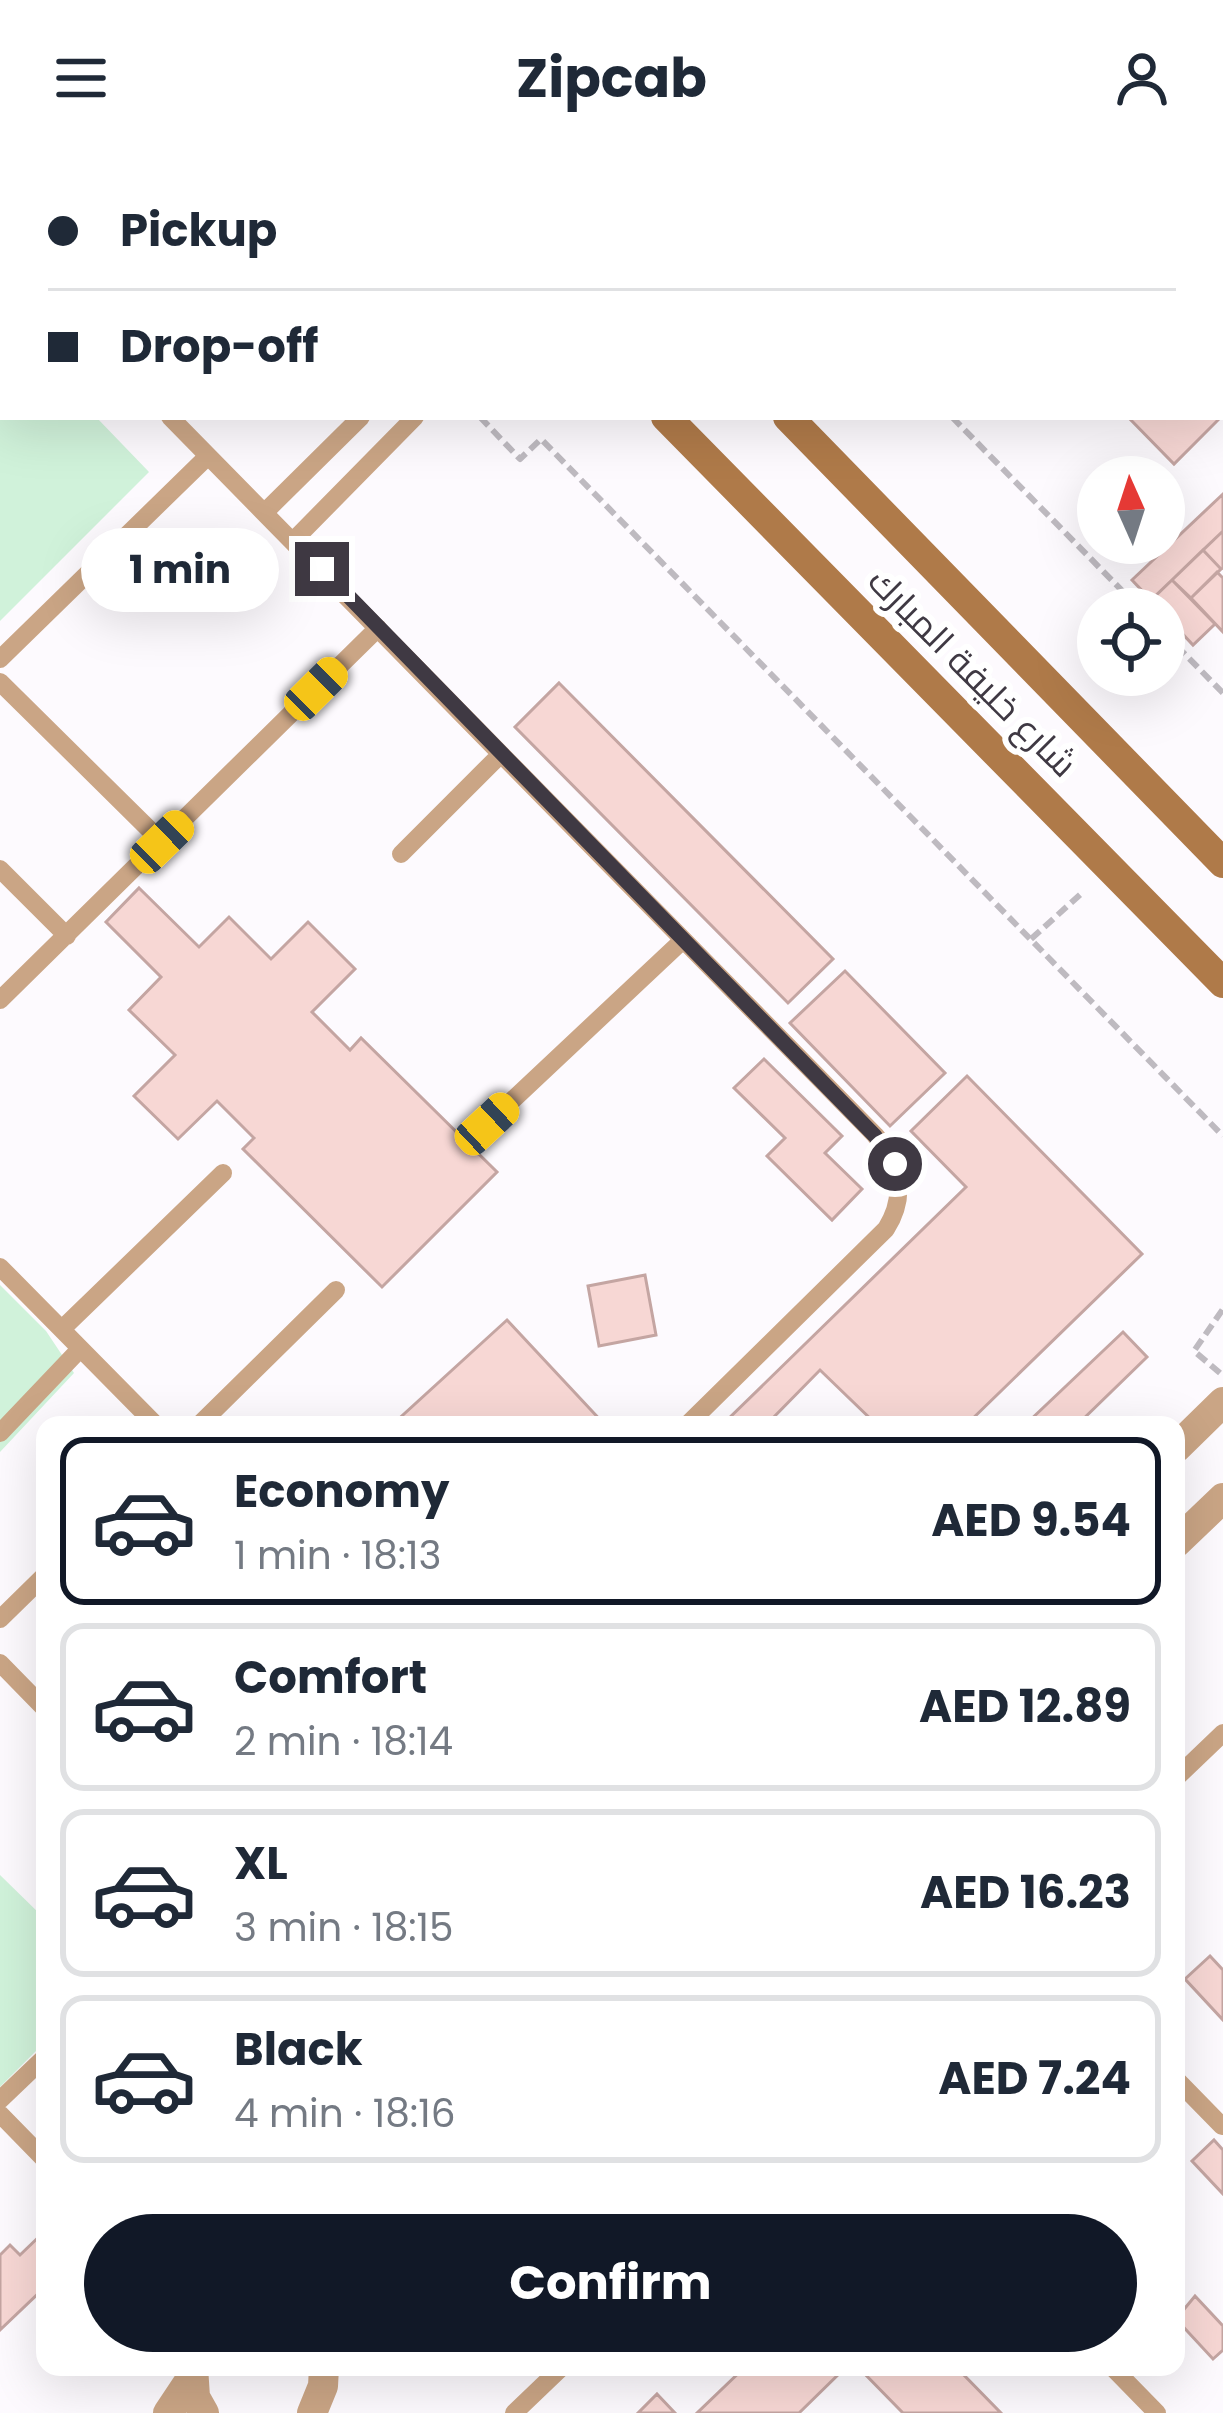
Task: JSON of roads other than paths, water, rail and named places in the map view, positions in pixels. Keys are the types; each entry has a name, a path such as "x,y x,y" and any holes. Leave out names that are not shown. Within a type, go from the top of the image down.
{"main road":[{"name":"شارع خليفة المبارك","path":"669,420 1223,983"},
{"name":"شارع خليفة المبارك","path":"791,420 1223,863"}],"street":[{"path":"1185,1439 1223,1402"},
{"path":"1185,1534 1223,1498"},
{"path":"168,2413 190,2376"},
{"path":"193,2376 204,2413"}],"lane":[{"path":"173,420 886,1148 899,1198 886,1229 697,1416"},
{"path":"266,512 358,420"},
{"path":"294,539 412,420"},
{"path":"0,658 208,456"},
{"path":"0,1000 378,628"},
{"path":"0,682 162,842"},
{"path":"401,854 501,754"},
{"path":"0,868 67,936"},
{"path":"487,1124 683,940"},
{"path":"62,1329 223,1173"},
{"path":"0,1267 147,1416"},
{"path":"208,1416 336,1290"},
{"path":"0,1432 80,1348"},
{"path":"0,1619 36,1584"},
{"path":"0,1664 36,1700"},
{"path":"1185,1769 1223,1733"},
{"path":"0,2100 36,2066"},
{"path":"1185,2088 1222,2126"},
{"path":"0,2114 36,2151"},
{"path":"514,2413 553,2376"},
{"path":"1121,2376 1157,2413"}]}
